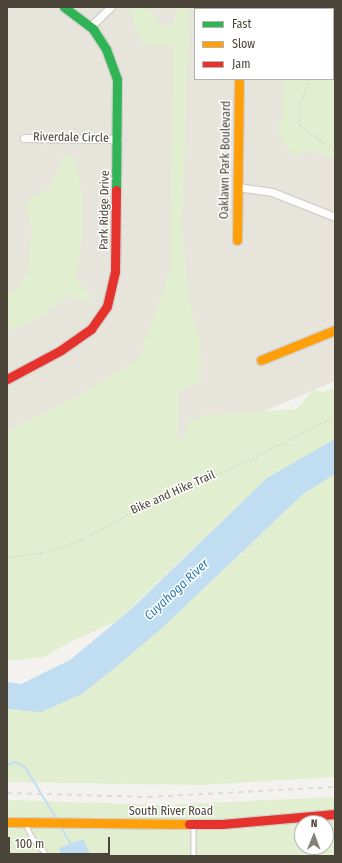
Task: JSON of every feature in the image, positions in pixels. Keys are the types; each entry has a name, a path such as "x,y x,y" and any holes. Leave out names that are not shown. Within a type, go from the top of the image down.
{"street":[{"name":"Park Ridge Drive","path":"7,379 83,337 107,306 115,272 118,139 115,70 90,27 64,7"},
{"path":"90,27 111,7"},
{"name":"Oaklawn Park Boulevard","path":"236,240 239,80"},
{"name":"Riverdale Circle","path":"24,138 118,139"},
{"path":"237,187 280,194 335,218"},
{"path":"261,360 335,330"},
{"name":"South River Road","path":"7,822 194,824 335,814"}],"lane":[{"path":"26,823 32,837 48,856"},
{"path":"194,824 194,856"}],"path":[{"path":"309,80 299,108 300,125 335,151"},
{"name":"Bike and Hike Trail","path":"7,557 56,549 81,540 143,506 249,460 335,416"}],"shaded area":[{"path":"7,7 246,7 194,8 194,80 284,80 284,138 335,160 335,381 260,413 178,440 179,370 7,451"}],"green space":[{"path":"128,7 147,7 162,26 173,25 177,9 174,7 190,7 182,226 190,305 200,338 201,381 179,391 178,440 184,438 187,422 206,415 297,409 314,389 323,392 335,388 335,439 267,478 117,621 72,641 44,657 7,661 7,431 78,396 139,358 170,268 173,46 147,46 139,38"},
{"path":"246,7 335,7 335,160 313,151 293,155 280,136 279,125 282,120 283,80 334,80 334,8"},
{"path":"64,154 75,158 82,192 83,234 76,277 91,296 87,303 68,295 43,316 7,332 7,293 18,288 27,273 32,231 25,204 51,185"},
{"path":"335,474 335,777 202,785 7,782 7,709 19,711 161,629 303,494"},
{"path":"335,797 335,856 7,856 7,800 162,805"}],"water":[{"name":"Cuyahoga River","path":"335,439 335,474 303,494 161,629 117,666 82,694 41,712 7,709 7,682 21,684 70,660 129,611 267,478"},
{"path":"83,839 91,856 61,856 59,848"}],"waterway":[{"path":"7,765 15,762 25,767 56,818"},
{"path":"60,826 71,844"}],"railway":[{"path":"7,793 148,797 335,787"}],"traffic: fast":[{"path":"64,7 93,29 106,49 117,79 116,190"}],"traffic: slow":[{"path":"237,240 239,80"},
{"path":"261,360 335,330"},
{"path":"7,822 189,824"}],"traffic: jam":[{"path":"7,379 61,350 91,329 107,306 115,272 116,190"},
{"path":"189,824 222,824 335,814"}]}
